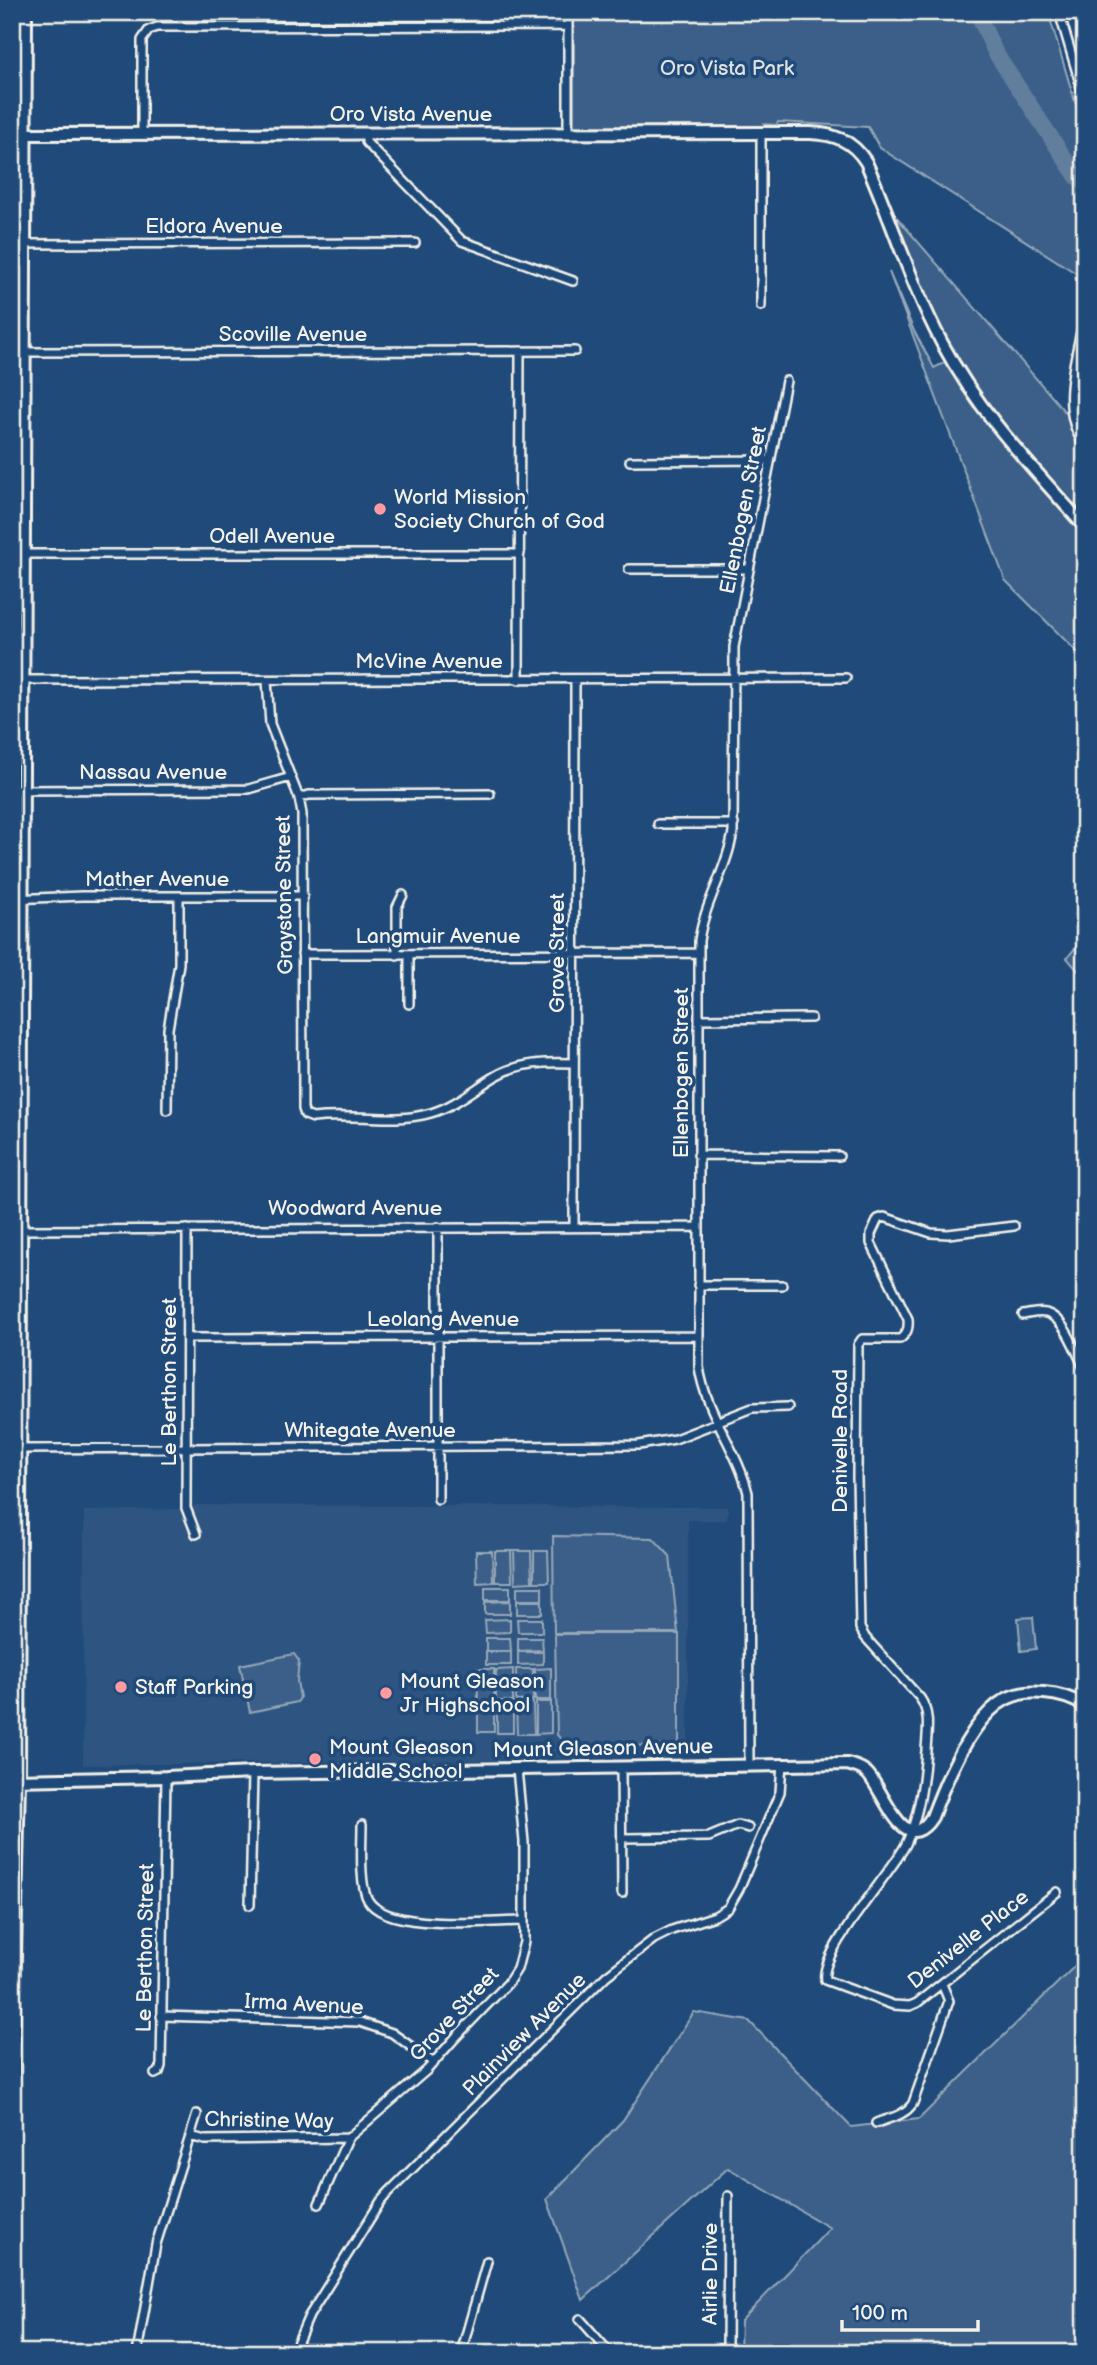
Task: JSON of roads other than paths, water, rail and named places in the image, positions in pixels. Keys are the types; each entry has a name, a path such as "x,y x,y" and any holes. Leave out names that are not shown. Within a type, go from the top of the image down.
{"street":[{"path":"12,2083 20,1449 17,1230 18,680 19,571 24,554 24,462 18,353 25,244 26,12"},
{"path":"568,12 568,134"},
{"path":"1059,12 1085,100"},
{"path":"142,134 144,36 153,28 568,26"},
{"name":"Oro Vista Avenue","path":"12,134 810,133 842,138 861,154 886,207 926,309 961,376 997,428 1085,527"},
{"path":"366,134 366,142 462,241 573,281"},
{"path":"761,134 761,306"},
{"name":"Eldora Avenue","path":"12,244 415,243"},
{"path":"1085,313 1072,378 1070,406 1074,428 1085,446"},
{"path":"519,680 520,351"},
{"name":"Scoville Avenue","path":"18,353 575,351"},
{"name":"Ellenbogen Street","path":"749,1764 748,1493 737,1458 716,1422 701,1381 698,1336 699,953 704,918 729,852 734,824 734,647 786,381"},
{"path":"630,461 770,460"},
{"path":"12,462 24,462"},
{"name":"Odell Avenue","path":"24,554 520,554"},
{"path":"629,569 749,569"},
{"name":"McVine Avenue","path":"18,680 846,678"},
{"name":"Graystone Street","path":"267,680 270,724 299,798 303,823 305,1115 313,1118 405,1117 429,1114 508,1070 542,1063 574,1063"},
{"name":"Grove Street","path":"574,1226 575,680"},
{"name":"Nassau Avenue","path":"18,790 249,789 291,777"},
{"path":"299,798 309,795 490,794"},
{"path":"658,824 734,824"},
{"path":"397,954 397,907 403,895"},
{"path":"167,1111 168,1029 178,964 179,896"},
{"name":"Mather Avenue","path":"18,899 303,896"},
{"name":"Langmuir Avenue","path":"302,954 699,953"},
{"path":"409,954 409,1004"},
{"path":"699,1019 811,1018"},
{"path":"698,1155 839,1156"},
{"name":"Denivelle Road","path":"910,1830 924,1771 928,1709 860,1628 858,1345 862,1339 869,1338 900,1339 909,1327 908,1319 871,1243 871,1234 878,1219 884,1217 931,1233 948,1234 1014,1226"},
{"path":"438,1227 438,1499"},
{"name":"Woodward Avenue","path":"17,1230 698,1227"},
{"name":"Le Berthon Street","path":"187,1229 186,1508 196,1534"},
{"path":"698,1285 782,1285"},
{"path":"1023,1315 1041,1312 1059,1322 1085,1368"},
{"name":"Leolang Avenue","path":"187,1338 698,1336"},
{"name":"Whitegate Avenue","path":"20,1449 639,1445 675,1439 752,1408 788,1407"},
{"path":"910,1830 927,1825 956,1759 1000,1703 1016,1695 1039,1692 1065,1696 1085,1706"},
{"name":"Mount Gleason Avenue","path":"16,1780 749,1764 846,1765 861,1768 875,1783 896,1820 903,1828 910,1830"},
{"name":"Plainview Avenue","path":"293,2353 309,2316 389,2192 615,1969 660,1935 715,1916 728,1908 739,1889 780,1792 782,1764"},
{"path":"621,1767 622,1894"},
{"name":"Grove Street","path":"319,2204 348,2138 434,2063 516,1973 523,1951 524,1921 524,1830 517,1788 517,1769"},
{"path":"250,1905 253,1773"},
{"name":"Le Berthon Street","path":"155,2074 161,2066 166,1777"},
{"path":"362,1825 365,1893 377,1910 419,1922 524,1921"},
{"path":"622,1838 709,1837 738,1825 748,1828"},
{"name":"Denivelle Place","path":"910,1830 902,1850 848,1926 825,1969 825,1980 884,2002 903,2006 918,2003 1057,1892"},
{"path":"876,2123 909,2110 913,2103 947,2009 948,1995 942,1984"},
{"name":"Irma Avenue","path":"160,2015 360,2022 392,2033 434,2063"},
{"path":"137,2353 158,2236 197,2114"},
{"name":"Christine Way","path":"190,2136 205,2140 348,2138"},
{"name":"Airlie Drive","path":"727,2353 728,2196"},
{"path":"461,2353 486,2261"},
{"path":"580,2319 610,2353"}],"waterway":[{"path":"977,12 995,52 1077,177 1085,183"}],"place":[{"name":"World Mission Society Church of God","path":"380,509"},
{"name":"Staff Parking","path":"121,1687"},
{"name":"Mount Gleason Jr Highschool","path":"386,1693"},
{"name":"Mount Gleason Middle School","path":"315,1759"}],"park label":[{"name":"Oro Vista Park","path":"727,68"}]}
